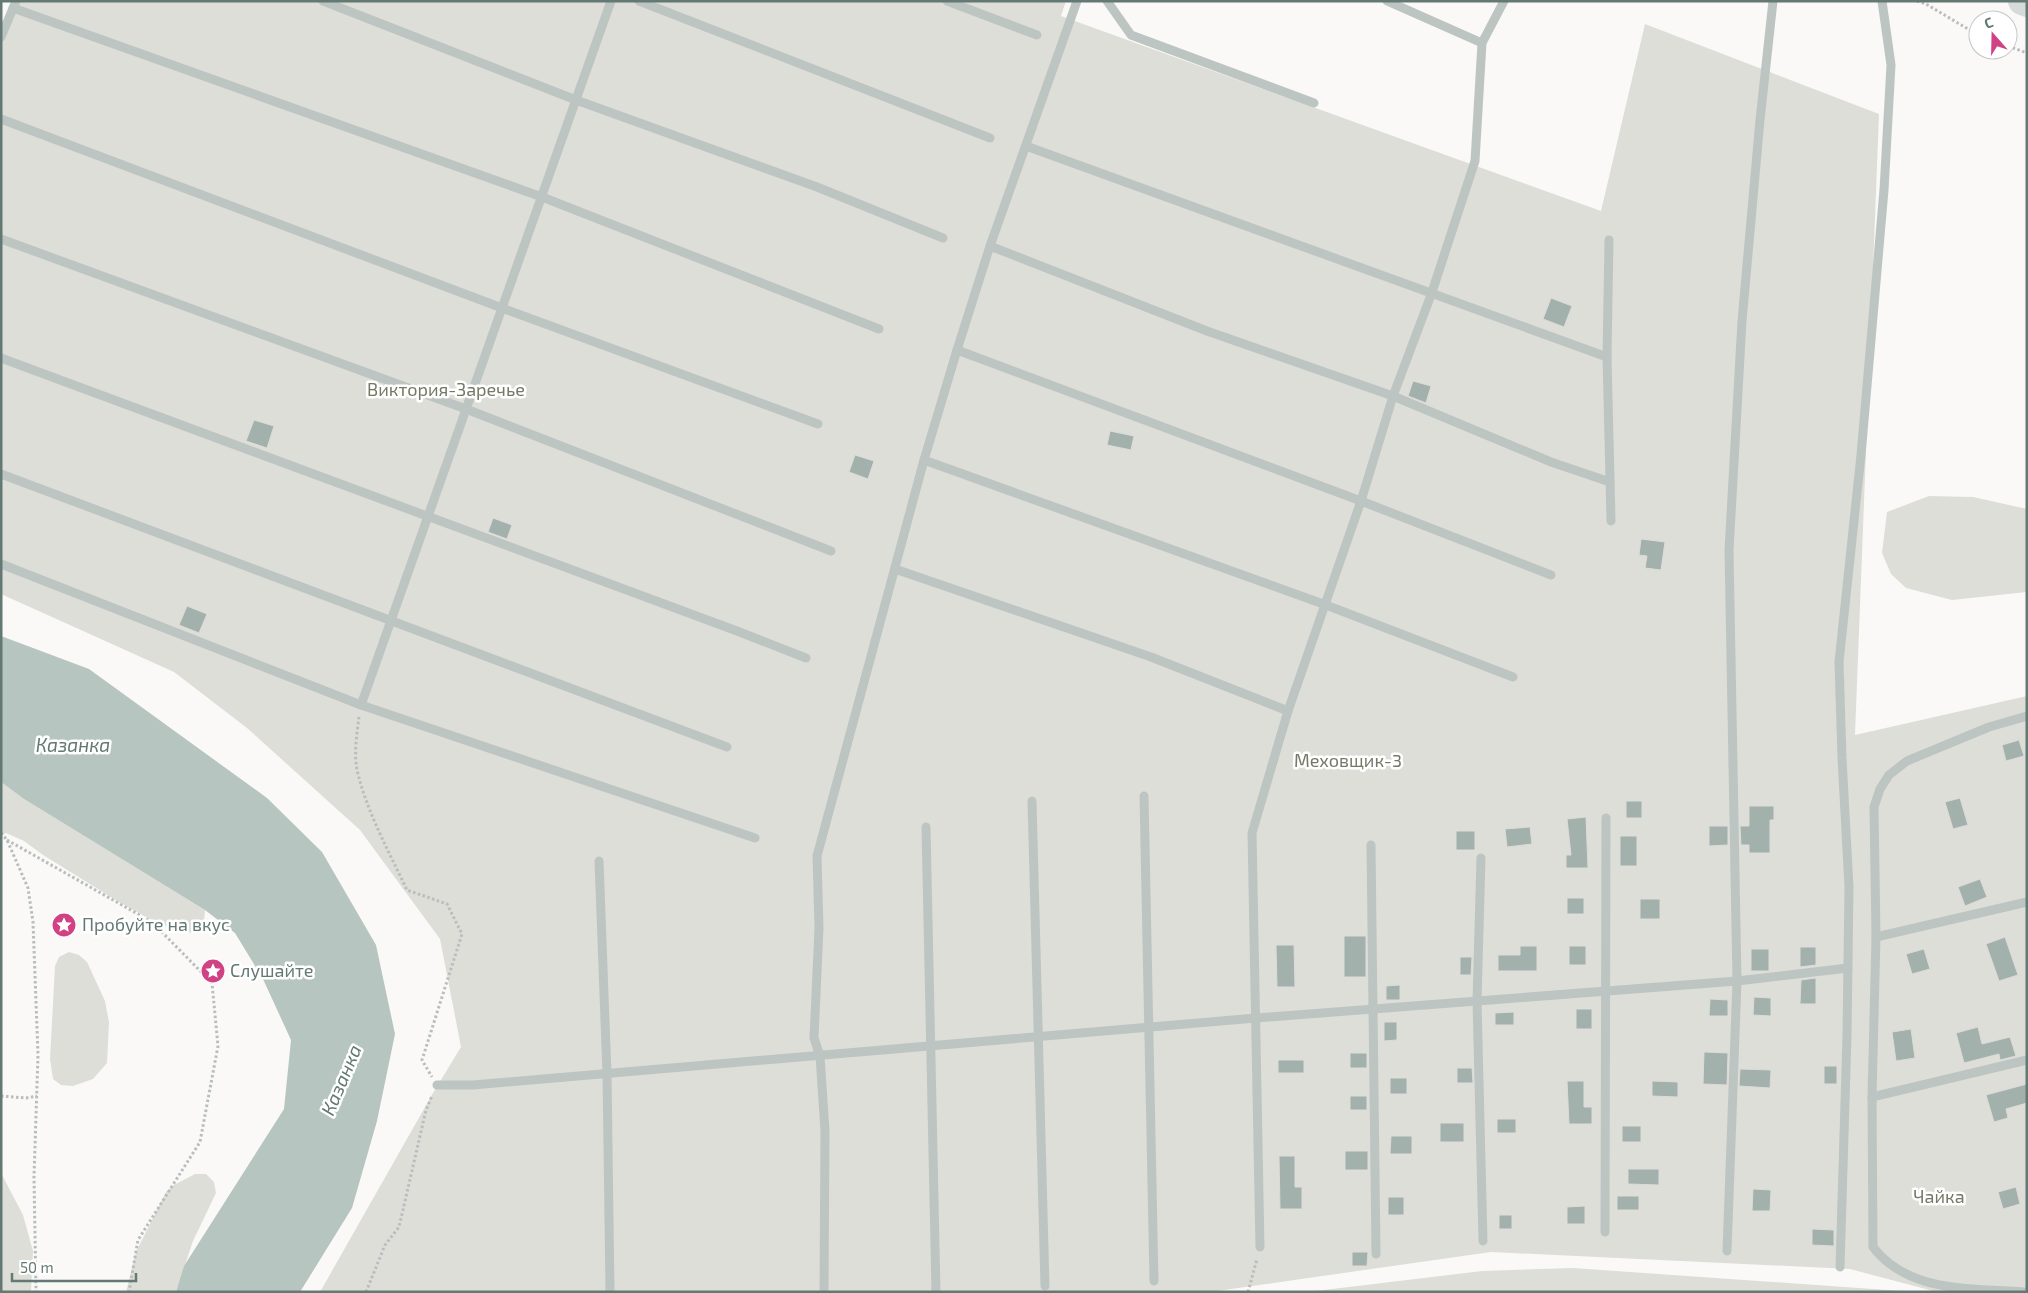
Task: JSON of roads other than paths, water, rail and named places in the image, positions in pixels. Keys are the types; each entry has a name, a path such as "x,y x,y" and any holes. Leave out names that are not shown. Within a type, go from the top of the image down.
{"highway":[{"path":"2022,1 2027,3"}],"lane":[{"path":"323,1 576,100 817,187 943,238"},
{"path":"361,705 612,1"},
{"path":"639,1 990,138"},
{"path":"946,1 1037,35"},
{"path":"824,1292 825,1131 820,1056 814,1038 819,928 817,856 924,460 957,350 990,246 1077,1"},
{"path":"1107,1 1131,35 1314,103"},
{"path":"1387,1 1482,43"},
{"path":"1260,1247 1252,833 1288,711 1361,500 1393,396 1431,295 1474,161 1482,43 1504,1"},
{"path":"1727,1251 1738,981 1729,550 1743,311 1773,1"},
{"path":"1840,1267 1849,887 1839,662 1861,455 1884,190 1891,66 1882,1"},
{"path":"1,37 15,5 542,197 879,329"},
{"path":"1,119 502,308 818,424"},
{"path":"1026,146 1607,358"},
{"path":"1,239 466,409 831,551"},
{"path":"1609,240 1607,358 1611,521"},
{"path":"990,246 1207,331 1393,396 1551,462 1610,482"},
{"path":"957,350 1361,500 1551,575"},
{"path":"1,358 737,630 806,658"},
{"path":"924,460 1326,605 1513,677"},
{"path":"1,474 727,747"},
{"path":"1,564 361,705 755,838"},
{"path":"894,569 1151,657 1288,711"},
{"path":"2024,1292 1929,1285 1902,1274 1879,1255 1873,1247 1872,1098 1876,937 1874,807 1880,789 1890,775 1907,761 1989,727 2027,716"},
{"path":"1144,796 1154,1281"},
{"path":"1032,801 1040,1036 1045,1286"},
{"path":"1605,1232 1606,818"},
{"path":"926,827 936,1292"},
{"path":"1371,844 1376,1254"},
{"path":"1481,858 1477,1001 1483,1241"},
{"path":"599,861 606,1074 610,1292"},
{"path":"1876,937 2027,902"},
{"path":"437,1085 473,1085 1256,1018 1738,981 1848,968"},
{"path":"1872,1098 2027,1060"}],"water":[{"name":"Казанка","path":"1,636 89,669 267,798 322,852 376,945 395,1034 377,1121 352,1208 300,1292 176,1292 184,1266 284,1109 291,1040 263,979 235,933 205,910 24,799 1,782"}],"place":[{"name":"Пробуйте на вкус","path":"64,925"},
{"name":"Слушайте","path":"213,971"}],"park label":[{"name":"Виктория-Заречье","path":"446,390"},
{"name":"Меховщик-3","path":"1348,761"},
{"name":"Чайка","path":"1939,1197"}]}
